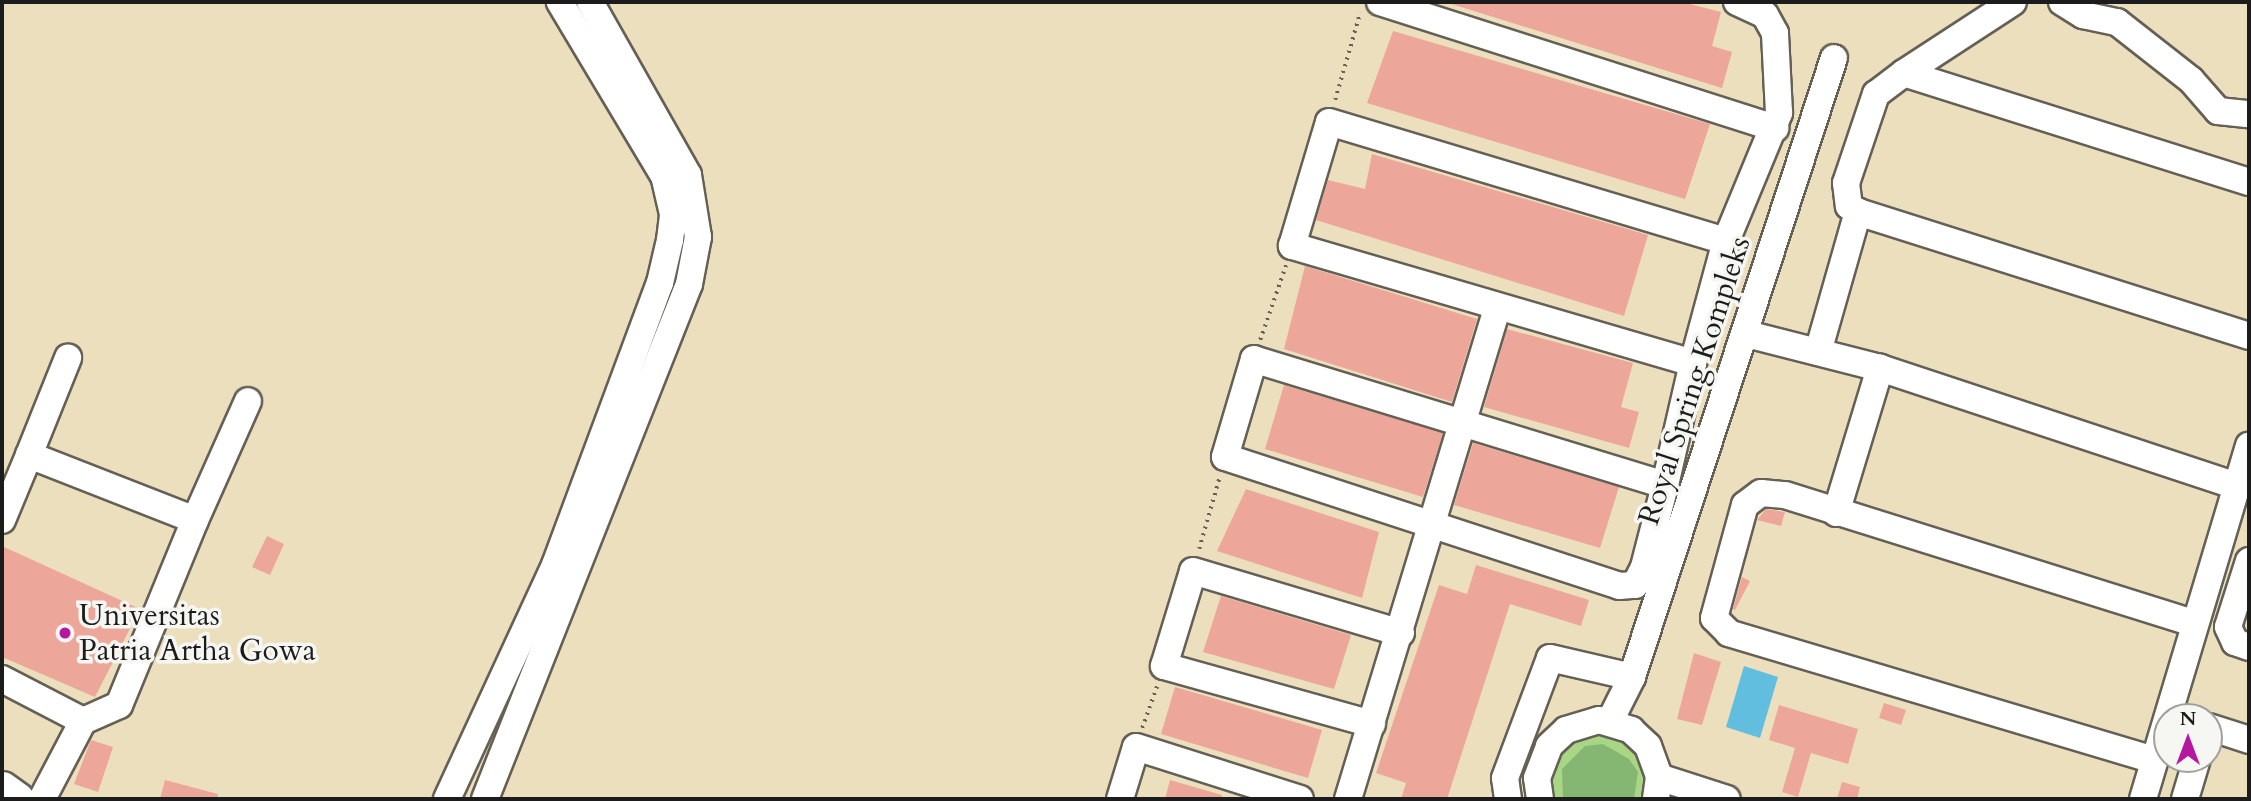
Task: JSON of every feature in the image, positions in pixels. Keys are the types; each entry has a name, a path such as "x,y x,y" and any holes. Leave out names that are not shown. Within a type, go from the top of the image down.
{"main road":[{"path":"2,788 17,799"}],"street":[{"path":"447,799 555,565 660,283 670,240 673,214 664,176 560,2"},
{"path":"485,799 689,284 698,237 688,175 590,2"},
{"path":"1380,2 1775,128"},
{"path":"1665,485 1254,359 1225,457 1627,587 1640,578 1665,485 1693,363 1726,241 1775,128 1782,96 1774,11 1737,2"},
{"path":"2013,2 1876,94 1846,183 1849,206 1858,212 2249,336"},
{"path":"2062,2 2083,15 2117,22 2191,80 2218,111 2249,114"},
{"name":"Royal Spring Kompleks","path":"1610,721 1632,677 1835,58"},
{"path":"1904,73 2249,182"},
{"path":"1693,363 1497,309 1292,247 1329,122 1726,241"},
{"path":"1818,352 1858,212"},
{"path":"1713,289 1756,302"},
{"path":"1348,799 1401,633 1497,309"},
{"path":"1705,318 1880,368 2236,486"},
{"path":"2,520 68,358"},
{"path":"1836,513 1880,368"},
{"path":"42,799 83,721 119,705 195,520 248,401"},
{"path":"2171,703 2249,446"},
{"path":"29,455 195,520"},
{"path":"2153,760 1719,626 1714,618 1745,505 1771,493 2194,623"},
{"path":"2249,561 2228,627 2235,642 2249,647"},
{"path":"1372,724 1164,666 1193,571 1401,633"},
{"path":"1508,799 1505,778 1550,658 1632,677"},
{"path":"2,680 83,721"},
{"path":"1540,799 1539,766 1556,737 1576,724 1610,721 1648,746 1658,788 1727,799"},
{"path":"2223,732 2249,740"},
{"path":"1120,799 1136,747 1300,799"},
{"path":"2143,799 2153,764"},
{"path":"2185,799 2193,773"}],"path":[{"path":"1329,122 1364,2"},
{"path":"1254,359 1292,247"},
{"path":"1193,571 1225,457"},
{"path":"1136,747 1164,666"}],"green space":[{"path":"1606,724 1652,763 1650,799 1547,799 1546,757 1570,730"},
{"path":"1603,744 1629,759 1638,772 1634,799 1563,799 1562,769 1585,746"}],"water":[{"path":"1744,666 1778,677 1760,738 1726,727"}],"building":[{"path":"1445,2 1682,2 1721,12 1712,46 1732,52 1722,88"},
{"path":"1393,31 1710,124 1685,199 1367,103"},
{"path":"1372,154 1648,235 1624,316 1316,220 1328,180 1365,189"},
{"path":"1305,266 1477,319 1452,402 1284,349"},
{"path":"1507,329 1633,363 1621,407 1639,412 1629,448 1484,407"},
{"path":"1284,385 1443,433 1423,497 1265,449"},
{"path":"1473,443 1619,487 1600,548 1454,505"},
{"path":"1246,489 1379,532 1362,598 1217,551"},
{"path":"1766,509 1785,512 1781,526 1757,520"},
{"path":"267,536 284,544 270,575 252,567"},
{"name":"Universitas Patria Artha Gowa","path":"2,546 140,609 95,697 2,657"},
{"path":"1476,565 1589,600 1581,626 1510,604 1447,799 1401,799 1406,783 1376,773 1439,585 1467,594"},
{"path":"1742,577 1750,581 1735,610 1733,609"},
{"path":"1221,596 1351,635 1334,689 1203,652"},
{"path":"1694,653 1721,662 1702,725 1677,719"},
{"path":"1175,687 1322,730 1308,778 1161,734"},
{"path":"1884,703 1906,710 1901,725 1879,718"},
{"path":"1779,705 1858,729 1848,764 1811,753 1798,797 1782,792 1795,748 1769,740"},
{"path":"91,740 113,747 98,792 74,784"},
{"path":"165,780 218,794 217,799 160,799"},
{"path":"1170,780 1222,795 1222,799 1165,799"},
{"path":"1842,782 1860,787 1857,799 1837,799"}],"place":[{"name":"Universitas Patria Artha Gowa","path":"65,633"}]}
